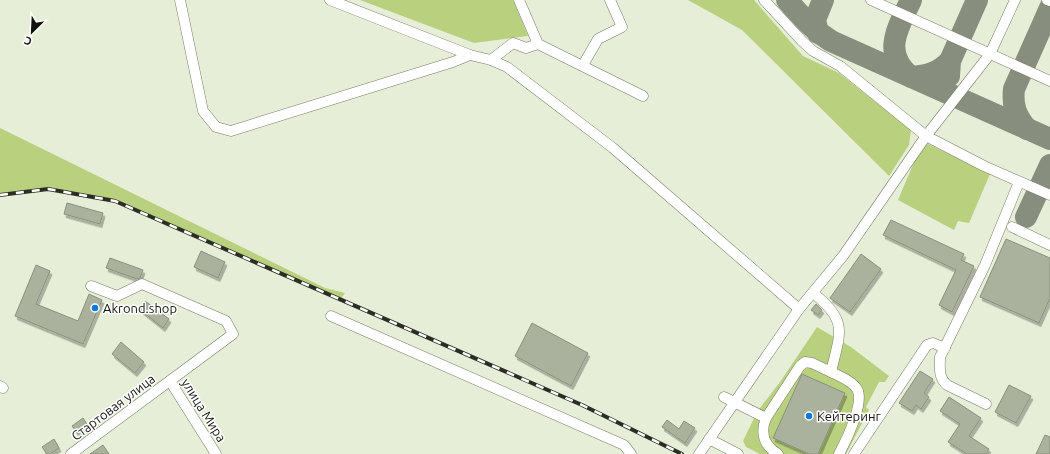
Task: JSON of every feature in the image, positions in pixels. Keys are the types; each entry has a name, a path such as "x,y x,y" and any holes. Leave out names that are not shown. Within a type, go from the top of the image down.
{"street":[{"path":"180,0 203,112 216,127 231,131 453,62 470,55"},
{"path":"330,0 470,55 492,60 507,67 614,148 799,309"},
{"path":"520,0 538,44 643,96"},
{"path":"583,65 598,39 622,27 610,0"},
{"path":"764,0 802,41 814,51 840,66 926,136 984,166 1050,195"},
{"path":"871,0 1050,81"},
{"path":"699,454 799,309 843,256 926,136 990,54 1015,0"},
{"path":"1046,0 1050,1"},
{"path":"492,60 513,43 526,48 538,44"},
{"path":"986,404 947,385 942,380 940,371 940,357 988,257 1019,182"},
{"path":"1012,227 1050,245"},
{"name":"Стартовая улица","path":"71,454 233,334 226,321 142,284 117,296 91,286"},
{"path":"813,293 834,311 838,321 839,336 831,372"},
{"path":"331,316 624,445 631,454"},
{"path":"854,454 927,345 933,343 945,348"},
{"path":"778,454 768,447 764,438 763,425 800,366 805,362 812,363 831,372 850,382 857,388 860,398 854,418 839,454"},
{"name":"улица Мира","path":"170,381 216,454"},
{"path":"724,396 766,418"},
{"path":"709,439 738,454"}],"green space":[{"path":"360,0 513,0 528,36 474,43"},
{"path":"688,0 754,0 803,56 839,73 911,130 909,145 889,176 742,30"},
{"path":"0,128 325,288 345,293 340,300 115,201 48,189 0,195"},
{"path":"928,144 990,174 969,223 958,221 954,230 898,200 920,148"},
{"path":"817,327 851,347 889,376 885,382 879,382 866,407 869,410 846,454 760,454 746,447 743,441 757,412 780,382"}],"building":[{"path":"67,203 103,213 100,224 64,214"},
{"path":"891,220 964,254 961,260 974,266 952,312 939,305 956,270 883,235"},
{"path":"1006,239 1050,258 1050,298 1039,323 980,297"},
{"path":"201,251 225,262 218,278 194,267"},
{"path":"861,254 881,269 850,312 830,298"},
{"path":"110,258 143,270 140,278 137,279 106,268"},
{"path":"36,265 50,271 36,304 78,321 89,294 102,300 83,344 15,316"},
{"path":"145,301 169,319 163,328 139,309"},
{"path":"816,304 822,310 818,315 811,310"},
{"path":"532,323 588,353 571,386 515,356"},
{"path":"121,342 144,362 135,373 112,354"},
{"path":"920,371 933,379 924,393 929,397 921,409 916,405 912,411 899,403"},
{"name":"Кейтеринг","path":"802,374 845,393 818,454 809,454 773,438"},
{"path":"1009,385 1031,396 1016,423 995,412"},
{"path":"949,397 981,418 969,436 989,449 986,454 967,454 948,442 960,424 940,411"},
{"path":"83,418 89,427 78,434 72,426"},
{"path":"667,420 679,429 684,421 695,428 685,443 662,427"},
{"path":"1045,435 1050,437 1050,454 1036,454"},
{"path":"54,439 59,448 50,454 47,454 42,447"},
{"path":"103,445 109,454 90,454"}],"taxiway":[{"path":"787,0 802,17 831,41 1050,139"},
{"path":"818,33 815,20 823,0"},
{"path":"911,0 901,20 895,40 894,49 902,68 911,77 922,76 937,71 950,61"},
{"path":"949,76 950,61 977,0"},
{"path":"1027,129 1020,120 1014,106 1014,89 1050,8"},
{"path":"1026,217 1050,165"}],"railway":[{"path":"0,195 48,189 115,201 582,405 682,454"}],"place":[{"name":"Akrond.shop","path":"95,308"},
{"name":"Кейтеринг","path":"809,416"}]}
